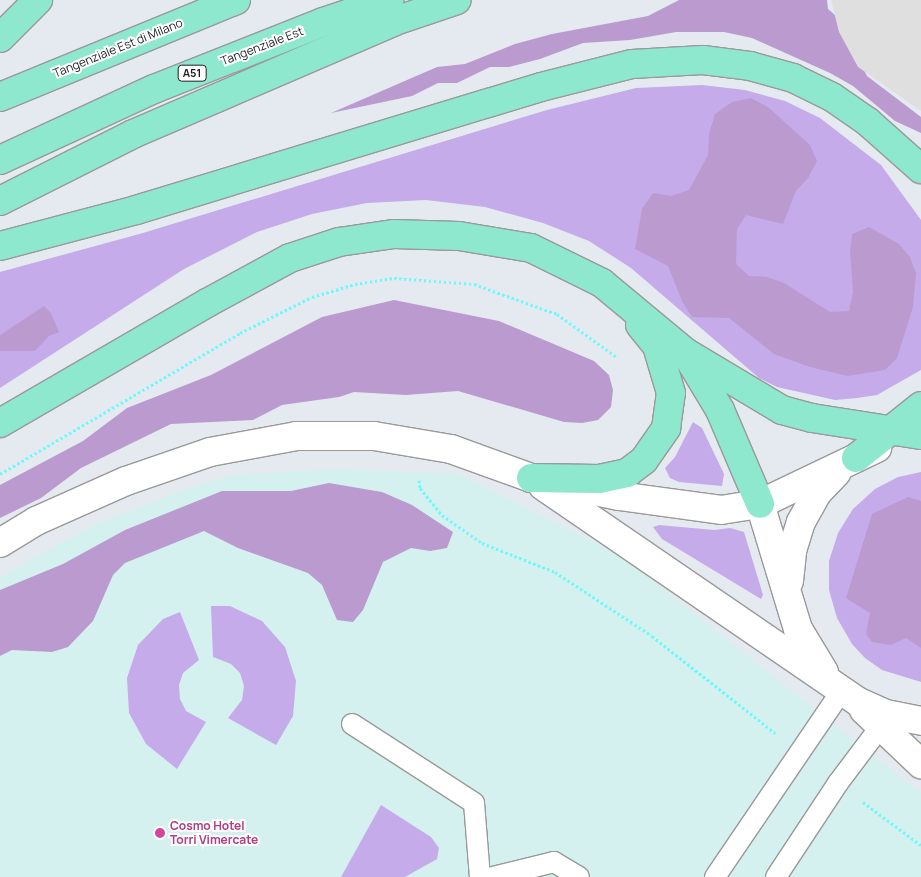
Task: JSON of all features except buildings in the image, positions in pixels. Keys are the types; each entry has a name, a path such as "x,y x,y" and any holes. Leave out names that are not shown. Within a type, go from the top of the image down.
{"highway":[{"path":"0,38 38,0"},
{"name":"Tangenziale Est di Milano","path":"0,97 236,0"},
{"name":"Tangenziale Est","path":"0,160 154,88 323,22 389,0"},
{"path":"0,201 133,134 395,21 457,0"},
{"path":"0,246 136,210 541,86 632,64 703,60 750,66 793,78 832,97 861,117 921,169"},
{"path":"0,423 207,303 290,258 339,242 394,234 459,236 531,248 602,283 685,352 782,410 888,432 921,436"},
{"path":"531,478 599,479 627,473 644,460 666,428 671,393 657,346 602,283"},
{"path":"685,352 720,410 760,504"},
{"path":"856,458 921,406"}],"street":[{"path":"0,543 36,521 126,480 210,452 296,436 374,436 451,449 531,478 701,509 742,508 760,504 889,443 921,436"},
{"path":"795,620 789,572 801,522 822,488 856,458"},
{"path":"531,478 842,690 876,711 921,721"},
{"path":"760,504 795,620 811,656 842,690 921,764"}],"lane":[{"path":"715,877 842,690"},
{"path":"352,724 474,803 480,877"},
{"path":"776,877 838,783 881,726"},
{"path":"493,877 554,862 579,877"}],"shaded area":[{"path":"679,0 827,0 828,9 835,15 867,76 921,117 921,133 895,121 853,86 830,73 752,38 724,32 676,32 630,40 583,43 540,59 509,67 490,67 457,83 438,83 412,96 331,113 437,67 465,64 515,44 552,34 648,16"},
{"path":"831,0 921,0 921,111 858,67 839,32"},
{"path":"702,85 745,90 785,101 820,118 881,165 921,220 921,370 877,395 857,398 835,400 777,387 759,378 631,268 589,241 543,223 485,207 426,200 367,203 312,214 257,232 184,269 0,388 0,272 143,233 547,110 636,88"},
{"path":"751,98 768,107 810,145 817,161 808,178 796,191 783,224 746,215 737,229 736,264 749,276 767,277 784,283 830,312 849,311 853,292 850,253 852,234 869,227 899,244 910,257 916,273 913,307 897,358 885,370 848,376 810,367 774,354 729,318 692,317 682,301 668,266 635,249 642,209 653,193 671,196 689,190 708,155 709,134 715,114 732,102"},
{"path":"394,300 499,321 594,361 609,375 613,390 611,407 598,420 582,423 564,422 458,391 406,395 354,392 339,397 282,405 253,420 171,424 81,468 41,498 0,518 0,485 83,441 127,408 211,375 322,317"},
{"path":"44,306 51,313 59,332 49,336 35,351 0,351 0,335"},
{"path":"693,422 702,428 724,474 722,486 679,482 670,478 665,468 675,457"},
{"path":"332,469 460,474 623,557 921,793 921,877 0,877 0,577 92,526 178,492 232,475"},
{"path":"921,472 921,682 882,670 865,658 852,644 837,618 829,590 829,561 838,533 853,509 875,489 898,477"},
{"path":"329,483 382,492 412,505 453,532 447,548 430,551 411,548 383,562 363,610 353,622 337,620 322,585 308,573 238,548 204,531 125,563 113,575 93,621 68,647 52,652 12,650 0,656 0,590 63,564 125,530 222,491 291,491"},
{"path":"908,497 921,501 921,648 906,638 891,645 872,642 866,634 870,613 846,598 872,514"},
{"path":"659,525 714,530 730,528 744,532 763,595 761,599 662,539 653,527"},
{"path":"211,606 230,606 262,621 285,647 296,681 293,716 276,745 228,718 242,700 244,686 240,673 231,664 213,657"},
{"path":"180,612 199,660 183,673 179,685 180,699 186,711 206,722 177,769 146,744 129,713 127,678 138,645 163,619"},
{"path":"381,805 431,837 439,848 437,859 405,877 341,877"}],"place":[{"name":"Cosmo Hotel Torri Vimercate","path":"160,833"}]}
